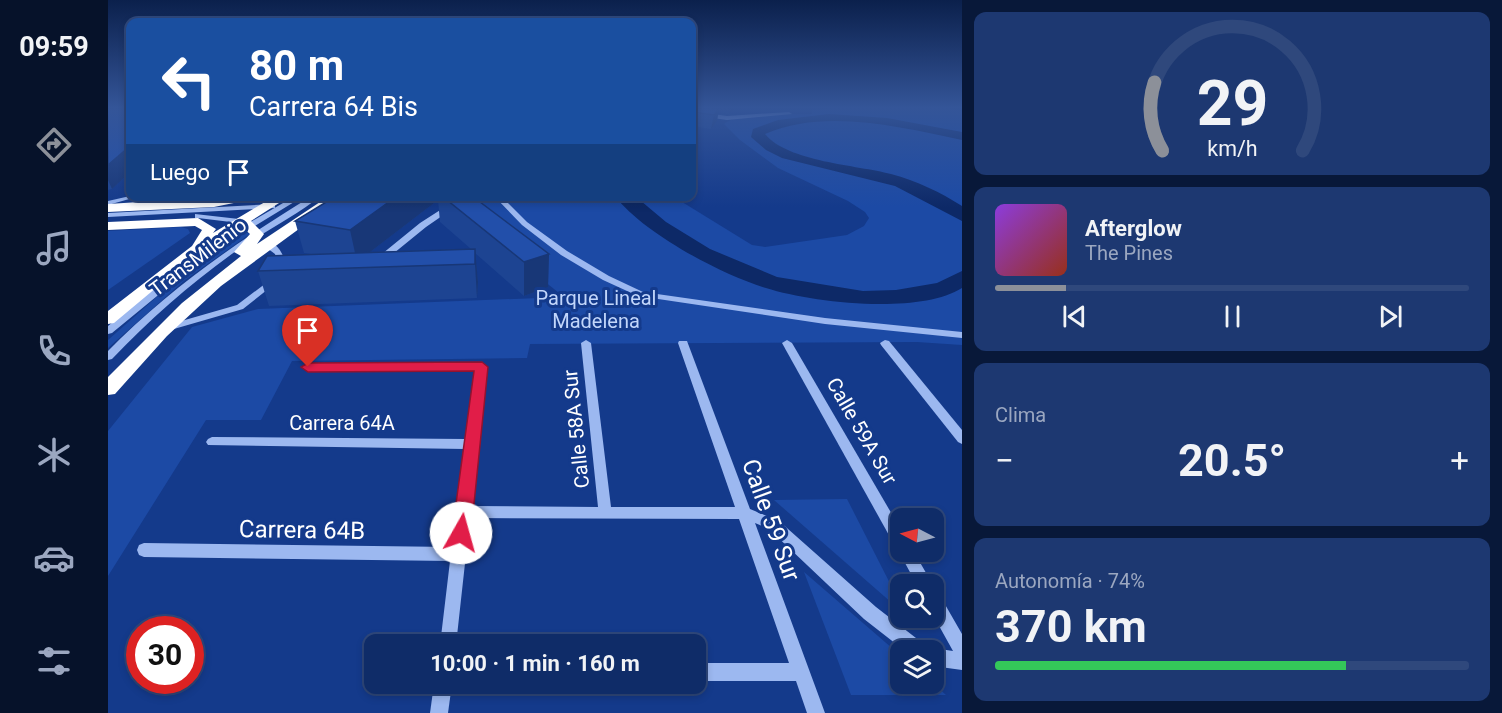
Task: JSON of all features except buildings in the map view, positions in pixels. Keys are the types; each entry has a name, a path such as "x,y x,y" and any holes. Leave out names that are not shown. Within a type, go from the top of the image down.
{"highway":[{"path":"108,382 138,340 186,296 250,245 264,201"},
{"path":"108,205 166,206 284,201"},
{"path":"188,254 253,231 322,201"},
{"path":"108,226 190,221 204,223 209,229 208,233 188,254 108,319"},
{"path":"108,389 161,329 210,285 253,231"}],"street":[{"path":"108,205 126,197"},
{"path":"108,205 126,199"},
{"path":"154,201 166,206"},
{"path":"108,215 264,201"},
{"name":"TransMilenio","path":"108,357 177,293 253,231 284,201"},
{"name":"TransMilenio","path":"108,331 179,272 301,201"},
{"path":"503,201 550,243 620,287 641,294 825,321 962,334"},
{"path":"373,265 423,225 453,206"},
{"path":"108,220 199,216 253,231 279,254 283,266 273,282 240,308 161,329"},
{"path":"273,282 284,281"},
{"name":"Calle 58A Sur","path":"586,343 604,511"},
{"name":"Calle 59 Sur","path":"683,343 816,713"},
{"name":"Calle 59A Sur","path":"787,343 890,523"},
{"path":"885,343 962,439"},
{"path":"308,367 482,367 449,634"},
{"name":"Carrera 64A","path":"212,442 472,444"},
{"path":"464,512 745,513 774,525 870,613 906,640"},
{"name":"Carrera 64B","path":"144,550 459,554"},
{"path":"944,618 962,650"},
{"path":"944,659 962,661"},
{"path":"706,672 801,672"},
{"path":"439,713 442,694"}],"green space":[{"name":"Parque Lineal Madelena","path":"742,141 962,141 962,345 917,342 530,344 527,358 292,361 261,420 206,420 108,576 108,431 192,327 258,309 564,297 484,233 466,201 680,201 752,245 765,247 847,235 864,226 869,218 865,212 848,201 778,168"},
{"path":"181,227 188,229 190,233 108,290 108,231"},
{"path":"246,232 250,234 185,280 108,348 108,340 160,294"},
{"path":"847,499 890,583 890,601 774,500"},
{"path":"804,572 890,646 890,694 944,693 946,695 851,695"}],"waterway":[{"path":"764,141 771,147 806,160 901,182 933,196 962,215"},
{"path":"630,201 659,226 703,253 772,283 863,298 896,297 944,289 962,278"}],"route":[{"path":"308,367 482,367 461,533"}]}
